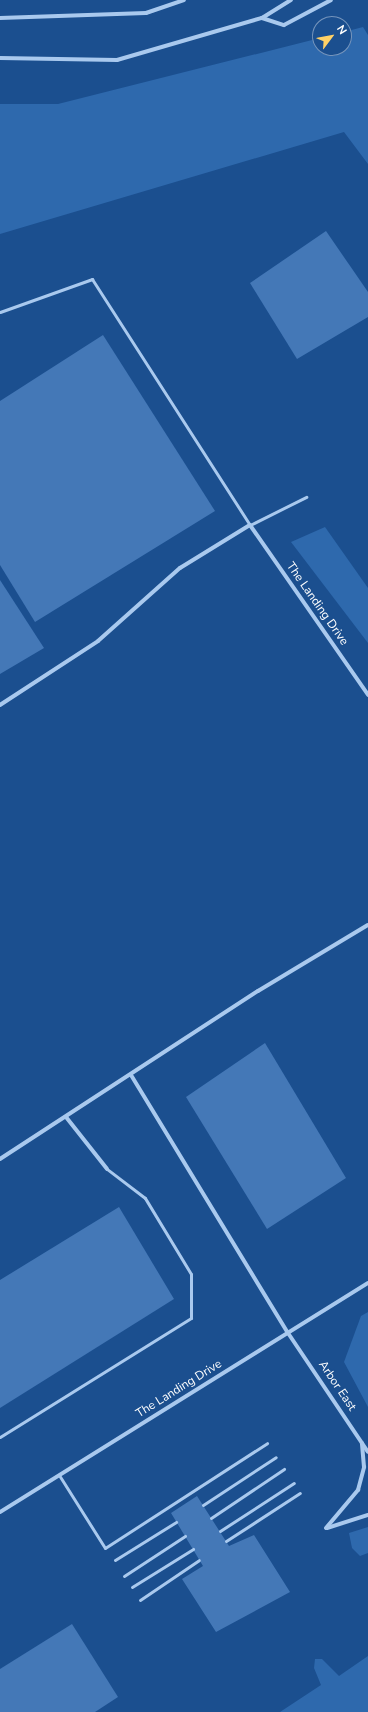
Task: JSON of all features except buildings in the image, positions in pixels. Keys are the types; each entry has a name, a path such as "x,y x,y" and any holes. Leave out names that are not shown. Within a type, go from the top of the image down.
{"street":[{"path":"0,18 146,13 184,0"},
{"path":"0,58 117,60 262,18 291,0"},
{"path":"262,18 284,26 331,0"},
{"path":"0,705 98,641 180,568 250,525"},
{"name":"The Landing Drive","path":"250,525 368,695"},
{"path":"0,1159 368,925"},
{"name":"Arbor East","path":"131,1075 288,1333 368,1452"},
{"path":"66,1117 107,1169"},
{"name":"The Landing Drive","path":"0,1512 368,1283"},
{"path":"362,1441 364,1468 358,1490 326,1528 368,1515"}],"lane":[{"path":"0,312 92,279 250,525 306,497"},
{"path":"0,1437 191,1318 191,1274 146,1198 107,1169"},
{"path":"59,1475 105,1548 267,1443"},
{"path":"202,1505 276,1457"},
{"path":"211,1518 284,1469"},
{"path":"220,1531 294,1483"},
{"path":"226,1541 300,1493"},
{"path":"115,1560 176,1522"},
{"path":"124,1576 185,1536"},
{"path":"132,1587 193,1549"},
{"path":"140,1600 199,1560"}],"shaded area":[{"path":"363,27 368,35 368,164 344,132 0,234 0,104 58,104 312,40 312,56 352,56 352,30"},
{"path":"325,527 368,588 368,643 291,542"},
{"path":"368,1312 368,1407 344,1362 361,1316"},
{"path":"368,1527 368,1553 360,1556 352,1548 349,1533"},
{"path":"368,1656 368,1712 280,1712 321,1685 314,1668 315,1659 322,1659 339,1676"}]}
